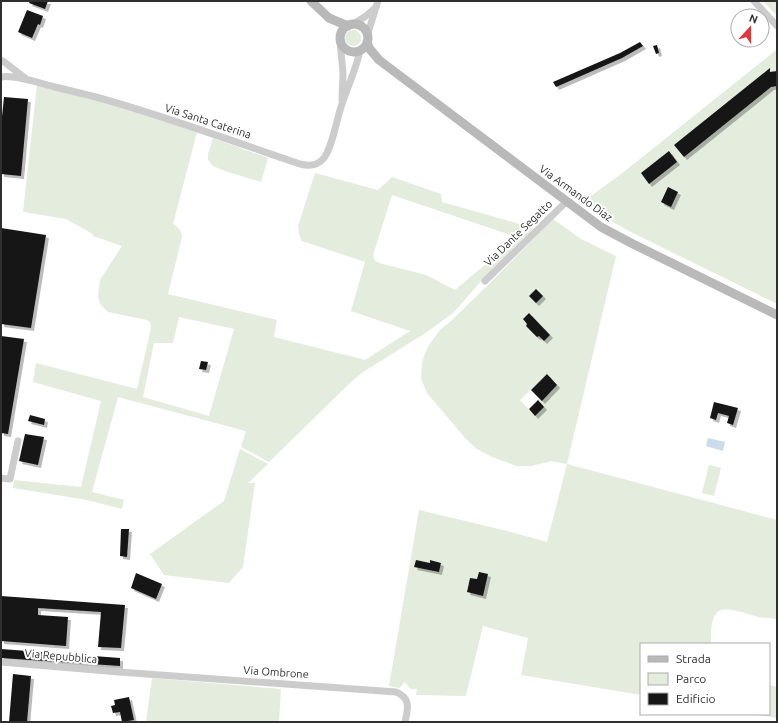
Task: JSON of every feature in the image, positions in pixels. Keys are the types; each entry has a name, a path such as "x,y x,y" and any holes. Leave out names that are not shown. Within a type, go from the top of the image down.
{"street":[{"name":"Via Armando Diaz","path":"311,1 330,18 350,25 360,26 366,32 369,48 379,60"},
{"path":"754,1 777,26"},
{"path":"340,40 342,30 366,16 377,4"},
{"path":"360,51 365,45 377,4"},
{"name":"Via Armando Diaz","path":"330,18 342,45 347,50 354,52 360,51 379,60 601,227 614,235 777,315"},
{"name":"Via Santa Caterina","path":"340,40 342,104"},
{"name":"Via Santa Caterina","path":"1,77 26,79 95,96 307,166 320,162 327,154 360,51"},
{"name":"Via Santa Caterina","path":"2,60 26,79"},
{"name":"Via Santa Caterina","path":"1,77 4,74 6,67 2,60"},
{"name":"Via Dante Segatto","path":"485,281 566,202"},
{"path":"1,478 10,479 18,441"},
{"name":"Via Repubblica","path":"1,662 119,672"},
{"name":"Via Ombrone","path":"119,672 396,692 405,698 407,703 408,709 405,722"}],"green space":[{"path":"763,1 777,1 777,16 770,8"},
{"path":"353,30 360,35 361,38 356,45 353,46 346,41 345,38 350,31"},
{"path":"775,51 777,51 777,304 629,231 580,204 625,171"},
{"path":"37,84 94,98 197,132 173,224 179,229 182,237 168,294 277,320 274,337 365,360 410,331 351,311 365,262 302,241 298,226 315,173 378,190 392,177 441,194 442,202 534,228 483,279 453,313 424,334 363,372 269,462 241,447 246,431 118,397 92,492 124,500 122,509 87,500 13,488 14,480 81,487 101,401 33,382 36,363 137,389 151,328 150,322 147,320 108,312 100,304 98,296 100,280 122,246 93,236 93,234 66,219 23,212","holes":["392,195 517,237 517,238 455,290 426,275 381,263 374,259 374,252","179,317 234,329 209,416 143,397 154,343 173,343"]},
{"path":"213,138 268,158 261,182 213,166 208,160 208,154"},
{"path":"553,219 581,239 616,256 567,464 551,461 531,466 517,466 492,457 477,449 466,439 427,393 424,386 421,378 422,364 429,345 440,330 491,282","holes":["529,313 550,335 544,341 539,336 537,337 526,326 527,324 523,319","547,374 557,385 542,400 539,398 538,400 544,407 535,416 520,400"]},
{"path":"240,449 268,464 248,483 255,483 243,567 229,583 164,575 150,554 224,501"},
{"path":"567,464 777,520 777,619 758,617 724,609 717,612 713,620 711,643 640,643 640,695 521,675 528,638 483,626 466,696 416,695 417,689 410,689 405,682 399,688 389,686 419,510 547,542","holes":["416,560 430,563 431,560 441,563 439,572 414,567","488,574 482,596 467,592 470,578 477,579"]},
{"path":"709,465 721,468 714,496 702,493"},
{"path":"152,678 281,689 279,722 146,722"},
{"path":"770,685 777,687 777,718 758,715 770,715"}],"water":[{"path":"708,438 725,442 723,451 706,446"}],"building":[{"path":"30,1 48,1 45,9 29,3"},
{"path":"27,10 43,16 40,25 38,24 32,38 18,32"},
{"path":"640,42 643,46 622,58 556,87 553,82 620,53"},
{"path":"657,45 659,53 656,54 653,46"},
{"path":"770,68 770,72 777,71 777,86 771,87 684,157 674,145"},
{"path":"4,97 28,99 21,176 1,174 1,126"},
{"path":"669,151 677,162 649,184 641,173"},
{"path":"668,187 678,192 671,207 661,202"},
{"path":"1,228 46,235 31,328 1,324"},
{"path":"536,289 543,296 536,303 529,296"},
{"path":"529,313 550,335 544,341 539,336 537,337 526,326 527,324 523,319"},
{"path":"1,336 24,339 8,434 1,433"},
{"path":"201,361 208,362 206,370 199,369"},
{"path":"547,374 557,385 542,401 531,390"},
{"path":"538,400 544,407 535,416 529,409"},
{"path":"714,402 738,408 733,425 727,423 729,416 718,413 716,420 710,418"},
{"path":"30,415 45,419 44,425 28,421"},
{"path":"25,434 44,437 38,465 19,461"},
{"path":"121,529 129,529 127,557 120,556"},
{"path":"416,560 430,563 430,560 441,563 439,572 414,567"},
{"path":"479,572 488,574 483,596 467,592 470,578 477,579"},
{"path":"136,573 162,584 156,599 131,588"},
{"path":"1,596 125,605 121,648 98,647 101,612 38,608 38,615 68,617 66,646 1,641"},
{"path":"1,649 120,658 120,666 1,658"},
{"path":"13,674 31,676 27,722 9,722"},
{"path":"129,697 134,720 122,722 120,712 113,713 111,706 115,705 114,700"}]}
